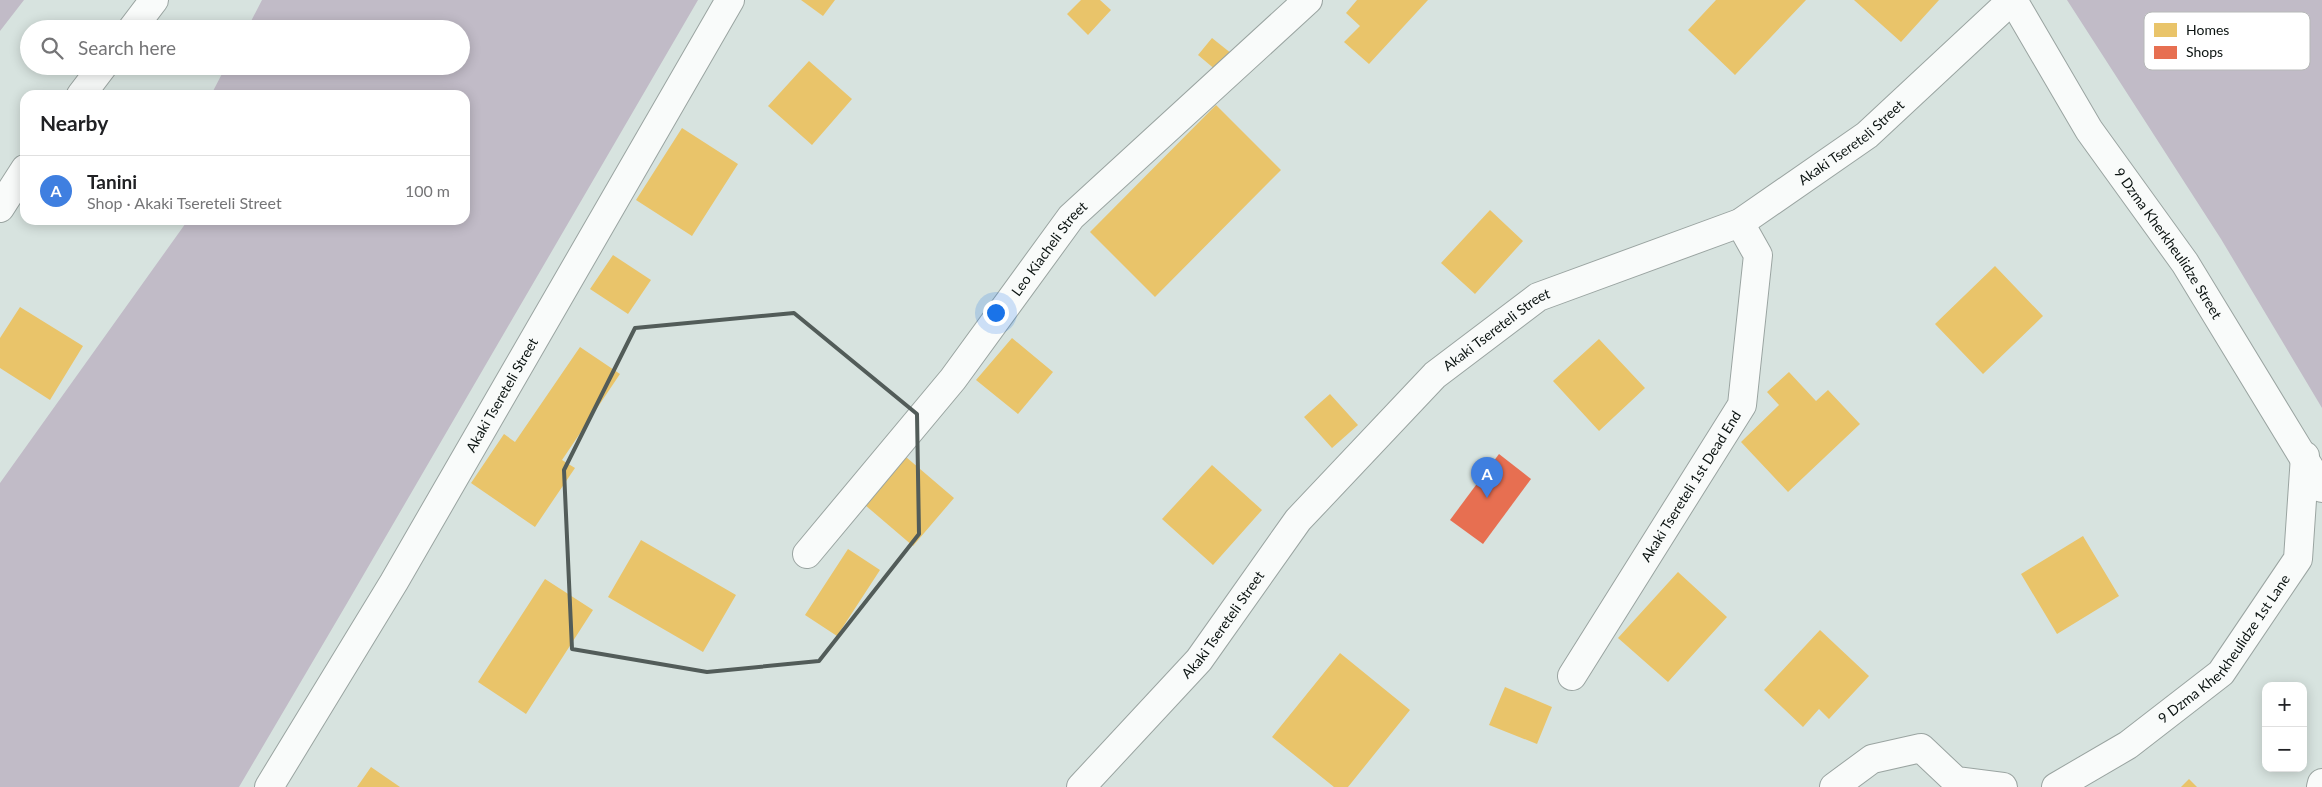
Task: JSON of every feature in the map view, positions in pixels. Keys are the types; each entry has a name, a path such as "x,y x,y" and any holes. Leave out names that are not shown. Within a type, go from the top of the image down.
{"street":[{"path":"139,20 154,0"},
{"name":"Akaki Tsereteli Street","path":"269,787 399,573 730,0"},
{"name":"Leo Kiacheli Street","path":"807,554 953,379 1071,217 1308,0"},
{"name":"Akaki Tsereteli Street","path":"1081,787 1199,660 1298,520 1435,375 1538,297 1740,223 1866,134 2013,0"},
{"name":"9 Dzma Kherkheulidze Street","path":"2013,0 2089,130 2185,264 2305,456 2322,488"},
{"path":"85,90 96,75"},
{"path":"0,208 20,177"},
{"name":"Akaki Tsereteli 1st Dead End","path":"1572,676 1742,405 1758,255 1740,223"},
{"name":"9 Dzma Kherkheulidze 1st Lane","path":"2056,787 2128,745 2221,673 2298,559 2305,456"},
{"path":"1834,787 1872,759 1920,748 1956,781 2002,787"},
{"path":"2321,787 2322,782"}],"highlighted area":[{"path":"794,313 917,414 919,534 819,661 707,672 572,649 564,470 635,328"}],"shaded area":[{"path":"0,0 24,0 0,31"},
{"path":"262,0 698,0 239,787 0,787 0,483 184,225 470,225 470,90 214,90 221,75 470,75 470,20 252,20"},
{"path":"2067,0 2322,0 2322,408 2221,239"}],"building: Homes":[{"path":"801,0 835,0 823,16"},
{"path":"1081,0 1100,0 1111,10 1088,35 1067,14"},
{"path":"1357,0 1428,0 1369,64 1344,42 1360,26 1346,13"},
{"path":"1716,0 1806,0 1735,75 1688,30"},
{"path":"1854,0 1939,0 1901,42"},
{"path":"1212,38 1237,58 1223,76 1198,55"},
{"path":"809,61 852,99 812,145 768,106"},
{"path":"1216,105 1281,170 1155,297 1090,232"},
{"path":"682,128 738,164 692,236 636,200"},
{"path":"1490,210 1523,241 1475,294 1441,263"},
{"path":"613,255 651,280 628,314 590,289"},
{"path":"1995,266 2043,316 1983,374 1935,324"},
{"path":"20,307 83,346 50,400 0,368 0,338"},
{"path":"1012,338 1053,372 1018,414 976,380"},
{"path":"1599,339 1645,388 1599,431 1553,381"},
{"path":"580,347 620,374 562,460 575,468 535,527 471,483 504,434 515,442"},
{"path":"1789,372 1816,401 1828,390 1860,424 1788,492 1741,442 1779,405 1767,392"},
{"path":"1330,394 1358,425 1332,448 1304,417"},
{"path":"906,457 954,498 913,546 865,505"},
{"path":"1212,465 1262,510 1213,565 1162,519"},
{"path":"2083,536 2119,596 2057,634 2021,574"},
{"path":"641,540 736,595 703,652 608,597"},
{"path":"848,549 880,570 837,636 805,615"},
{"path":"1678,572 1727,617 1668,682 1618,638"},
{"path":"545,579 593,610 526,714 478,682"},
{"path":"1820,630 1869,676 1829,719 1819,709 1803,727 1764,690"},
{"path":"1340,653 1410,710 1348,787 1334,787 1272,737"},
{"path":"1505,687 1552,707 1537,744 1489,725"},
{"path":"371,767 400,787 357,787"},
{"path":"2189,779 2197,787 2181,787"}],"building: Shops":[{"path":"1499,454 1531,479 1483,544 1450,520"}],"place":[{"name":"Tanini","path":"1487,498"}]}
